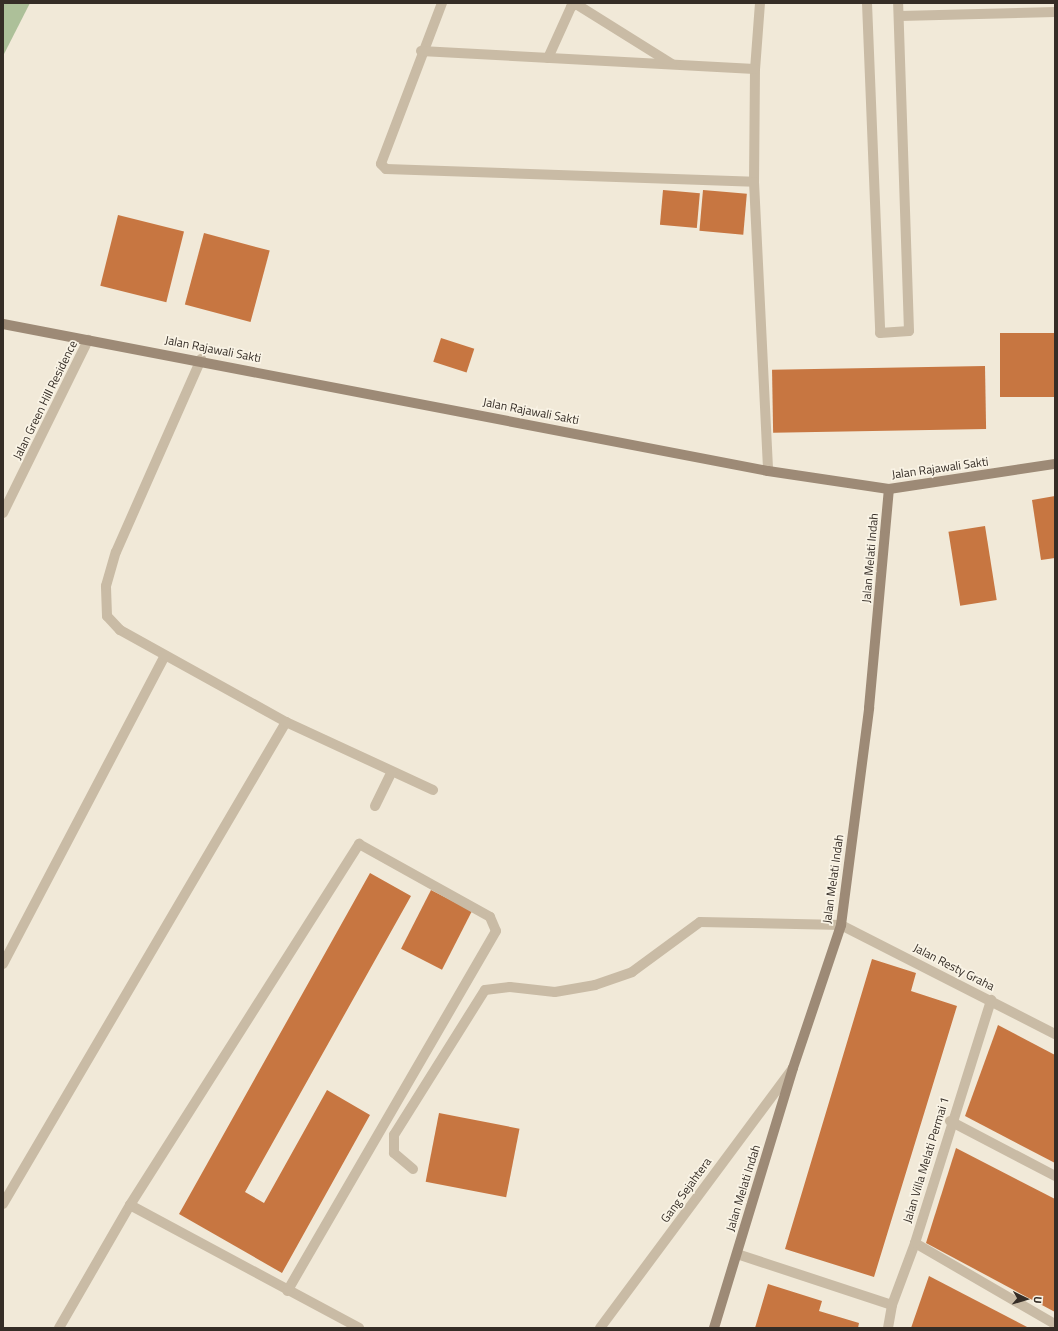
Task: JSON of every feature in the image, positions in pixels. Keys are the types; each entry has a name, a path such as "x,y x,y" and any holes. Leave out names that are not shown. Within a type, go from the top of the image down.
{"main road":[{"name":"Jalan Rajawali Sakti","path":"3,324 201,360 768,471 889,489 1055,464"},
{"name":"Jalan Melati Indah","path":"714,1328 793,1068 841,925 869,708 889,489"}],"street":[{"path":"442,3 421,51 381,164 388,170 754,182"},
{"path":"760,3 755,69 754,182 768,471"},
{"path":"867,3 880,333 909,331 900,16 898,3"},
{"path":"548,58 571,7 576,4 674,65"},
{"path":"900,16 1055,12"},
{"path":"421,51 755,69"},
{"name":"Jalan Green Hill Residence","path":"3,513 88,340"},
{"path":"201,360 116,552 106,586 107,616 120,630 286,722 391,773 433,790"},
{"path":"3,964 165,656"},
{"path":"3,1204 286,722"},
{"path":"375,806 391,773"},
{"path":"59,1328 130,1205 359,844 490,917 496,932 288,1291"},
{"path":"414,1170 394,1153 394,1135 485,990 510,987 554,992 595,985 632,972 700,922 841,925"},
{"name":"Jalan Resty Graha","path":"841,925 991,1000 1055,1034"},
{"name":"Jalan Villa Melati Permai 1","path":"888,1328 892,1305 915,1243 950,1121 991,1000"},
{"name":"Gang Sejahtera","path":"600,1328 793,1068"},
{"path":"950,1121 1055,1176"},
{"path":"130,1205 359,1328"},
{"path":"915,1243 1055,1324"},
{"path":"737,1254 892,1305"}],"green space":[{"path":"3,3 30,3 3,56"}],"building":[{"path":"663,190 700,193 697,228 660,225"},
{"path":"703,190 747,194 743,235 699,231"},
{"path":"118,215 184,231 166,302 100,286"},
{"path":"204,233 270,251 251,322 185,304"},
{"path":"1000,333 1055,333 1055,397 1000,397"},
{"path":"441,338 474,349 467,373 433,362"},
{"path":"985,366 986,429 773,433 772,370"},
{"path":"1055,496 1055,558 1041,560 1032,500"},
{"path":"985,526 997,600 960,606 948,532"},
{"path":"370,873 411,896 245,1192 264,1203 327,1090 370,1115 282,1273 179,1214"},
{"path":"431,890 472,911 442,970 401,949"},
{"path":"872,959 916,973 911,991 957,1006 874,1277 785,1249"},
{"path":"998,1025 1055,1055 1055,1163 965,1116"},
{"path":"439,1113 519,1129 506,1197 426,1182"},
{"path":"956,1148 1055,1199 1055,1312 926,1243"},
{"path":"929,1276 1029,1328 911,1328"},
{"path":"768,1284 822,1301 819,1311 859,1323 858,1328 755,1328"}]}
